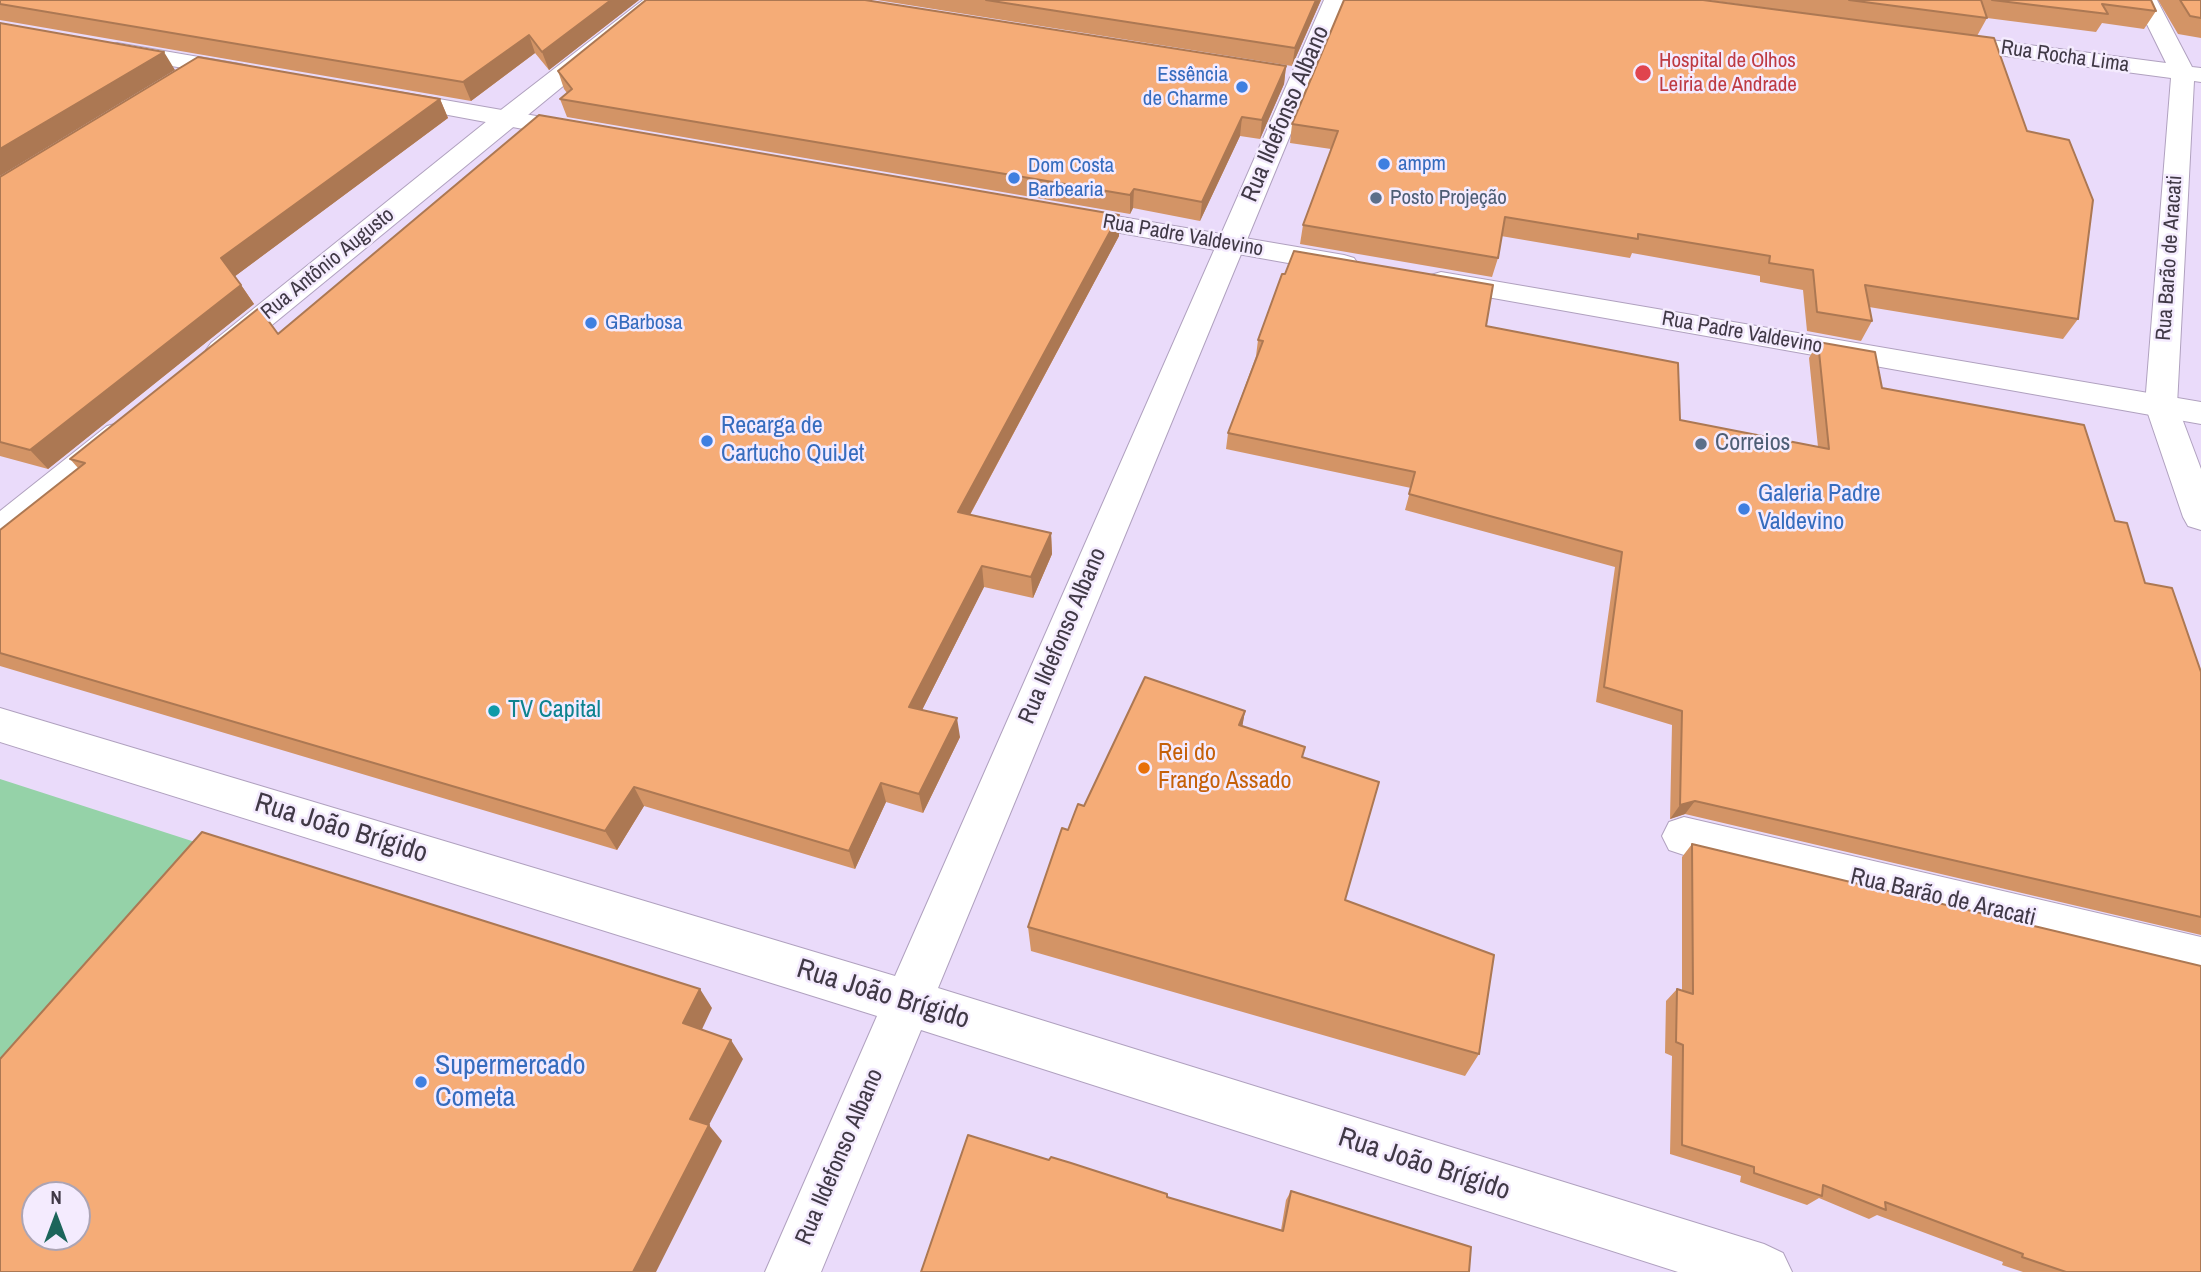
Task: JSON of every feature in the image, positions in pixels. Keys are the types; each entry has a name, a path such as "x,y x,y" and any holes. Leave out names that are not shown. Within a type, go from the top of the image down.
{"street":[{"name":"Rua Antônio Augusto","path":"202,366 506,118 657,0"},
{"name":"Rua Ildefonso Albano","path":"793,1272 905,1002 1335,0"},
{"path":"2146,0 2192,74"},
{"name":"Rua Rocha Lima","path":"1925,38 2192,74"},
{"path":"96,46 272,77"},
{"path":"174,83 204,65"},
{"path":"1272,72 1300,77"},
{"name":"Rua Barão de Aracati","path":"2192,74 2161,405 2201,517"},
{"path":"369,94 611,137"},
{"name":"Rua Padre Valdevino","path":"1043,212 1365,267"},
{"name":"Rua Padre Valdevino","path":"1418,277 2201,413"},
{"path":"0,530 139,418"},
{"name":"Rua João Brígido","path":"0,725 905,1002 1764,1272"},
{"name":"Rua Barão de Aracati","path":"1684,836 2201,959"}],"green space":[{"path":"0,779 229,853 0,1117"}],"building":[{"path":"0,0 611,0 542,52 529,35 463,82 0,4"},
{"path":"646,0 865,0 1286,66 1262,120 1242,117 1202,202 1134,189 1130,195 560,99 572,89 558,71"},
{"path":"986,0 1316,0 1295,48"},
{"path":"1344,0 1703,0 1994,38 2027,131 2069,140 2093,200 2078,319 1865,285 1872,321 1817,312 1813,270 1769,263 1770,256 1638,234 1638,239 1505,217 1498,258 1303,225 1338,131 1292,124"},
{"path":"1849,0 1981,0 1987,18"},
{"path":"1992,0 2151,0 2156,11 2102,4 2108,14"},
{"path":"2180,0 2201,0 2201,18 2190,16"},
{"path":"0,23 164,52 0,149"},
{"path":"198,57 440,99 221,258 241,285 30,450 0,442 0,177"},
{"path":"539,115 1119,215 958,512 1051,533 1031,577 982,566 909,707 957,718 919,794 881,783 849,851 634,787 605,831 0,653 0,530 85,463 70,459 259,308 278,334"},
{"path":"1294,251 1493,285 1486,326 1678,363 1680,420 1829,449 1818,342 1875,352 1882,388 2084,425 2115,521 2127,523 2145,583 2172,588 2201,672 2201,917 1695,801 1680,805 1682,711 1604,687 1622,552 1409,494 1415,472 1228,433 1263,341 1258,340 1282,274 1285,274"},
{"path":"1145,677 1245,711 1239,725 1305,747 1302,757 1379,782 1345,900 1494,955 1479,1054 1028,927 1062,828 1068,830 1078,804 1084,806"},
{"name":"Supermercado Cometa","path":"202,832 700,989 683,1023 731,1040 690,1119 709,1125 633,1272 0,1272 0,1059"},
{"path":"1692,844 2201,966 2201,1272 2066,1272 1885,1202 1886,1210 1823,1185 1822,1196 1754,1173 1754,1167 1682,1145 1683,1045 1676,1042 1677,989 1693,994"},
{"path":"968,1135 1049,1160 1051,1157 1071,1163 1167,1194 1167,1197 1283,1231 1291,1191 1471,1247 1469,1272 921,1272"}],"place":[{"name":"Hospital de Olhos Leiria de Andrade","path":"1643,73"},
{"name":"Essência de Charme","path":"1242,87"},
{"name":"ampm","path":"1384,164"},
{"name":"Dom Costa Barbearia","path":"1014,178"},
{"name":"Posto Projeção","path":"1376,198"},
{"name":"GBarbosa","path":"591,323"},
{"name":"Recarga de Cartucho QuiJet","path":"707,441"},
{"name":"Correios","path":"1701,444"},
{"name":"Galeria Padre Valdevino","path":"1744,509"},
{"name":"TV Capital","path":"494,711"},
{"name":"Rei do Frango Assado","path":"1144,768"},
{"name":"Supermercado Cometa","path":"421,1082"}]}
